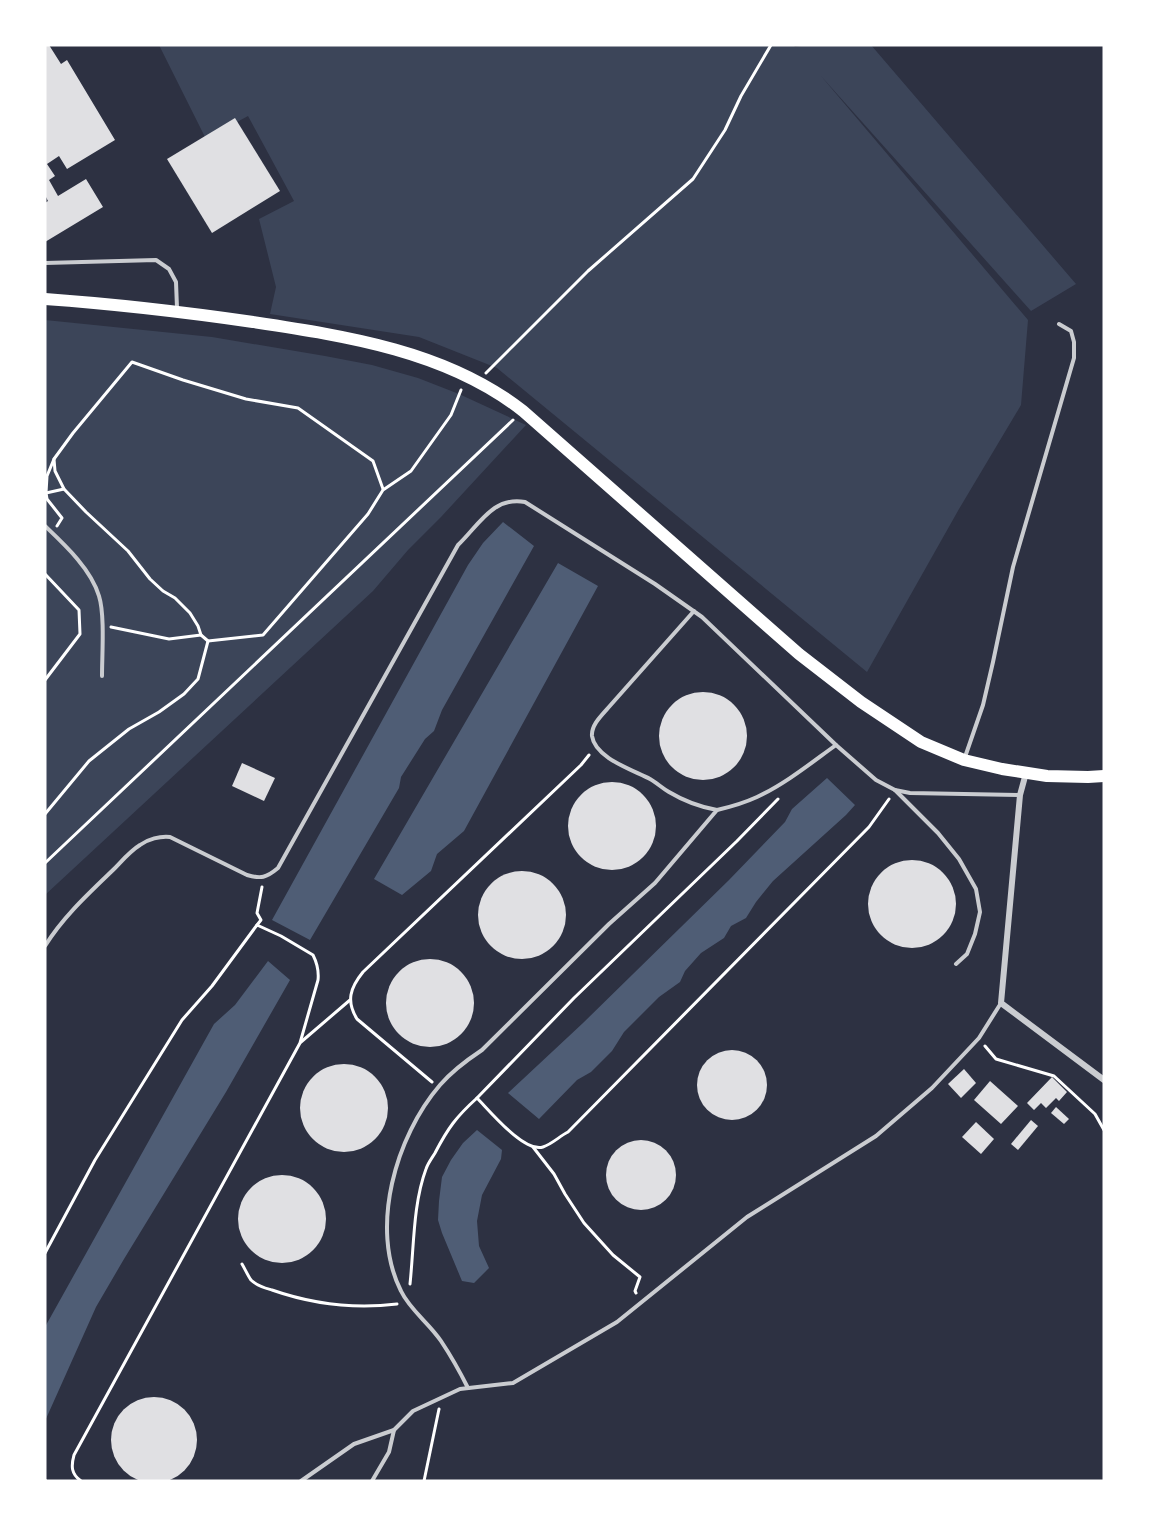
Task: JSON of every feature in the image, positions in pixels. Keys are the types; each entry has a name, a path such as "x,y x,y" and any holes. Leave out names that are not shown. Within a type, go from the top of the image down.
{"main road":[{"path":"45,299 178,311 303,330 388,348 432,362 473,379 506,397 523,411 799,654 861,702 921,742 964,760 1026,773 1047,776 1104,776"}],"street":[{"path":"1026,773 1020,795 1001,1003 1104,1080"}],"lane":[{"path":"45,262 156,260 169,269 176,282 178,311"},
{"path":"964,760 983,705 1013,567 1074,358 1071,331 1059,324"},
{"path":"45,946 56,929 88,894 140,844 152,839 162,836 170,837 247,875 258,878 269,875 278,868 458,545 486,514 501,504 515,500 525,502 702,617 836,745 876,780 895,790 910,793 1020,795"},
{"path":"45,526 88,571 100,597 102,676"},
{"path":"694,611 595,725 592,737 597,746 614,762 651,780 669,792 686,801 717,810 756,798 836,745"},
{"path":"895,790 938,833 959,860 976,889 980,912 975,934 967,954 956,964"},
{"path":"468,1388 440,1340 408,1303 400,1290 388,1254 389,1192 414,1122 438,1087 460,1065 482,1050 609,924 655,883 717,810"},
{"path":"301,1481 354,1444 394,1430 413,1411 460,1389 513,1383 617,1322 747,1216 876,1136 932,1088 979,1038 1001,1003"},
{"path":"372,1481 389,1452 394,1430"}],"path":[{"path":"54,459 56,471 64,489 128,551 150,579 190,613 201,635 208,641 263,635 368,514 383,490 411,471 451,415 459,394 473,379 588,271 693,179 725,130 741,96 771,45"},
{"path":"51,531 62,518 47,499 46,493 47,476 54,459 132,362 246,399 298,408 373,461 383,490"},
{"path":"45,862 523,411"},
{"path":"46,493 64,489"},
{"path":"45,574 79,610 80,634 45,680"},
{"path":"102,626 169,639 201,635"},
{"path":"45,814 89,761 129,729 184,694 198,679 208,641"},
{"path":"438,1087 357,1019 352,1011 351,990 363,972 581,765 597,746"},
{"path":"242,1264 251,1280 258,1285 309,1301 347,1306 408,1303 419,1193 426,1168 448,1129 574,998 737,841 781,795 786,780"},
{"path":"477,1098 524,1143 533,1147 542,1147 568,1132 869,827 895,790"},
{"path":"45,1253 95,1160 183,1020 212,986 261,920 257,913 264,877"},
{"path":"81,1481 72,1469 74,1455 300,1043 318,980 316,960 307,950 257,925"},
{"path":"300,1043 350,1000"},
{"path":"979,1038 996,1059 1054,1076 1095,1114 1104,1130"},
{"path":"533,1147 554,1174 584,1223 613,1255 640,1276 635,1291 642,1302"},
{"path":"424,1481 441,1398"}],"shaded area":[{"path":"159,45 793,45 795,47 871,45 1076,284 1031,311 821,76 1028,320 1021,405 867,672 497,368 419,337 270,314 276,287 259,219 294,201 248,116 206,139"},
{"path":"45,320 212,337 372,365 418,378 526,425 408,550 373,591 45,895"},
{"path":"503,522 534,546 442,710 434,731 425,739 401,777 399,788 310,940 272,920 468,565 483,543"},
{"path":"558,563 598,586 464,831 437,854 431,871 402,895 374,879"},
{"path":"827,778 855,805 773,881 746,918 731,926 724,938 701,953 685,971 680,982 659,997 624,1032 612,1051 591,1072 577,1080 539,1119 508,1093 729,880 785,822 792,809"},
{"path":"268,961 290,980 226,1092 96,1307 45,1421 45,1327 214,1024 235,1005"},
{"path":"477,1130 502,1150 501,1159 482,1195 477,1221 479,1246 489,1268 474,1283 462,1281 438,1220 442,1177 463,1143"}],"building":[{"path":"45,45 49,45 61,64 67,60 115,140 67,169 59,156 47,164 55,176 49,180 58,196 86,179 103,207 45,242 45,203 48,201 45,195"},
{"path":"235,118 280,191 212,233 167,159"},
{"path":"703,692 720,696 734,705 743,719 747,736 743,753 734,767 720,776 703,780 686,776 672,767 663,753 659,736 663,719 672,705 686,696"},
{"path":"242,763 275,778 264,801 232,786"},
{"path":"612,782 629,786 643,795 652,809 656,826 652,843 643,857 629,866 612,870 595,866 581,857 572,843 568,826 572,809 581,795 595,786"},
{"path":"912,860 929,864 943,873 952,887 956,904 952,921 943,935 929,944 912,948 895,944 881,935 872,921 868,904 872,887 881,873 895,864"},
{"path":"522,871 539,875 553,884 562,898 566,915 562,932 553,946 539,955 522,959 505,955 491,946 482,932 478,915 482,898 491,884 505,875"},
{"path":"430,959 447,963 461,972 470,986 474,1003 470,1020 461,1034 447,1043 430,1047 413,1043 399,1034 390,1020 386,1003 390,986 399,972 413,963"},
{"path":"732,1050 745,1053 757,1060 764,1072 767,1085 764,1098 757,1110 745,1117 732,1120 719,1117 707,1110 700,1098 697,1085 700,1072 707,1060 719,1053"},
{"path":"344,1064 361,1068 375,1077 384,1091 388,1108 384,1125 375,1139 361,1148 344,1152 327,1148 313,1139 304,1125 300,1108 304,1091 313,1077 327,1068"},
{"path":"964,1069 976,1083 961,1098 948,1084"},
{"path":"1052,1077 1067,1092 1059,1101 1056,1098 1046,1108 1041,1103 1034,1110 1027,1103"},
{"path":"990,1081 1018,1106 1001,1124 974,1100"},
{"path":"1056,1107 1069,1119 1064,1124 1051,1113"},
{"path":"1031,1120 1038,1126 1018,1150 1011,1144"},
{"path":"976,1122 994,1139 981,1154 962,1137"},
{"path":"641,1140 654,1143 666,1150 673,1162 676,1175 673,1188 666,1200 654,1207 641,1210 628,1207 616,1200 609,1188 606,1175 609,1162 616,1150 628,1143"},
{"path":"282,1175 299,1179 313,1188 322,1202 326,1219 322,1236 313,1250 299,1259 282,1263 265,1259 251,1250 242,1236 238,1219 242,1202 251,1188 265,1179"},
{"path":"146,1397 162,1397 185,1409 194,1423 197,1440 194,1457 185,1471 162,1483 146,1483 130,1476 118,1464 111,1448 111,1432 118,1416 130,1404"}]}
